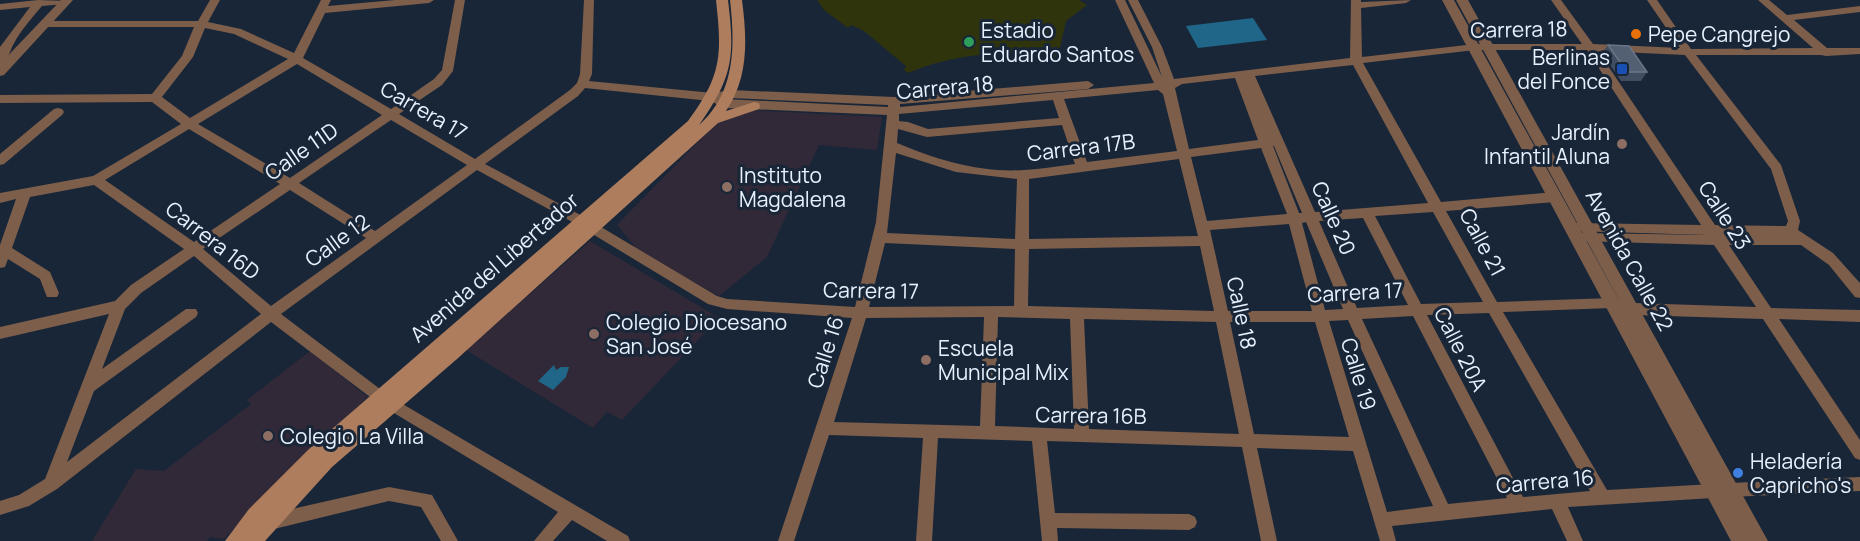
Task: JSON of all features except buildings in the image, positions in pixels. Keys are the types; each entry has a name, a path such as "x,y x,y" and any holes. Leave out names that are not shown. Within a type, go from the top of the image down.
{"main road":[{"name":"Avenida del Libertador","path":"587,225 693,124 723,99 727,38 722,0"},
{"name":"Avenida del Libertador","path":"253,541 268,522 387,400 587,225 713,120 738,73 740,34 736,0"},
{"path":"713,120 754,106"},
{"name":"Avenida del Libertador","path":"234,541 255,515 315,454 387,400"}],"street":[{"path":"155,98 188,57 201,24 215,0"},
{"path":"0,198 96,180 297,59 324,5 429,0"},
{"name":"Calle 11D","path":"119,306 136,289 438,82 447,71 460,0"},
{"path":"582,84 586,74 589,0"},
{"name":"Calle 18","path":"1120,0 1168,84"},
{"name":"Calle 18","path":"1133,0 1167,70 1183,154 1203,226 1220,317 1269,541"},
{"path":"1356,3 1406,0"},
{"name":"Avenida Calle 22","path":"1448,0 1481,48 1583,233 1612,303 1741,541"},
{"name":"Avenida Calle 22","path":"1462,0 1481,48 1555,197 1583,233 1634,309 1759,541"},
{"name":"Calle 23","path":"1556,0 1590,47 1860,453"},
{"path":"1652,0 1777,168 1794,221 1795,236"},
{"path":"1763,0 1826,53"},
{"path":"0,7 66,1"},
{"path":"0,70 66,1"},
{"path":"0,70 0,59 7,45 44,2"},
{"name":"Calle 21","path":"1356,3 1356,60 1492,308 1602,497"},
{"path":"1785,18 1860,9"},
{"path":"45,24 201,24"},
{"name":"Carrera 17","path":"201,24 237,31 297,59 713,300 727,304 860,313 991,311 1220,317 1353,315 1417,310 1612,303 1634,309 1860,315"},
{"name":"Carrera 18","path":"723,99 754,106 894,112 1058,97 1243,73 1481,48 1590,47 1689,52 1826,53 1860,51"},
{"name":"Calle 20","path":"1243,73 1278,143 1353,315 1443,511"},
{"name":"Calle 20","path":"1243,73 1264,144 1294,218"},
{"name":"Carrera 18","path":"582,84 723,99 894,112 1168,84"},
{"name":"Calle 12","path":"0,508 23,501 51,484 271,314 574,93 582,84"},
{"path":"1058,97 1083,168"},
{"path":"0,99 155,98 189,124 376,238"},
{"path":"0,161 58,112"},
{"path":"894,112 908,126 927,133 1066,121"},
{"name":"Calle 16","path":"786,541 860,313 879,238 892,146 894,112"},
{"name":"Carrera 17B","path":"892,146 927,161 981,174 1023,175 1278,143"},
{"path":"1022,312 1023,175"},
{"name":"Carrera 16D","path":"96,180 194,249 271,314 387,400 622,541"},
{"path":"25,194 2,257 45,276 52,293"},
{"path":"1203,226 1555,197"},
{"name":"Calle 20A","path":"1367,213 1518,504"},
{"name":"Calle 19","path":"1294,218 1320,316 1388,541"},
{"path":"1583,233 1795,236 1822,251 1837,263 1860,293"},
{"path":"879,238 1022,244 1206,241"},
{"path":"0,333 119,306"},
{"path":"51,484 119,306"},
{"path":"987,432 991,311"},
{"path":"88,387 191,313"},
{"path":"1077,313 1082,435"},
{"name":"Carrera 16B","path":"823,428 1358,444"},
{"path":"924,541 931,430"},
{"path":"1039,435 1050,541"},
{"path":"1730,490 1860,484"},
{"name":"Carrera 16","path":"1382,520 1443,511 1518,504 1713,491"},
{"path":"268,522 389,494 426,500 450,541"},
{"path":"1557,501 1575,541"},
{"path":"542,541 570,510"},
{"path":"1048,520 1189,522"}],"shaded area":[{"name":"Instituto Magdalena","path":"730,109 882,117 877,150 819,145 767,257 719,296 640,253 617,225"},
{"name":"Colegio Diocesano San José","path":"590,241 719,318 622,420 607,412 593,428 466,350"},
{"name":"Colegio La Villa","path":"310,351 368,397 282,478 224,539 210,537 207,541 92,541 136,469 164,471 251,404 247,400"}],"green space":[{"name":"Estadio Eduardo Santos","path":"817,0 1079,0 1087,5 1066,21 1058,57 1001,54 963,57 908,73 904,70 906,66 864,31 851,25 848,28 824,10"}],"water":[{"path":"1253,18 1267,40 1198,48 1186,26"},
{"path":"554,365 556,370 569,367 566,377 553,390 538,381"}],"place":[{"name":"Pepe Cangrejo","path":"1636,34"},
{"name":"Estadio Eduardo Santos","path":"969,42"},
{"name":"Berlinas del Fonce","path":"1622,69"},
{"name":"Jardín Infantil Aluna","path":"1622,144"},
{"name":"Instituto Magdalena","path":"727,187"},
{"name":"Colegio Diocesano San José","path":"594,334"},
{"name":"Escuela Municipal Mix","path":"926,360"},
{"name":"Colegio La Villa","path":"268,436"},
{"name":"Heladería Capricho's","path":"1738,473"}]}
